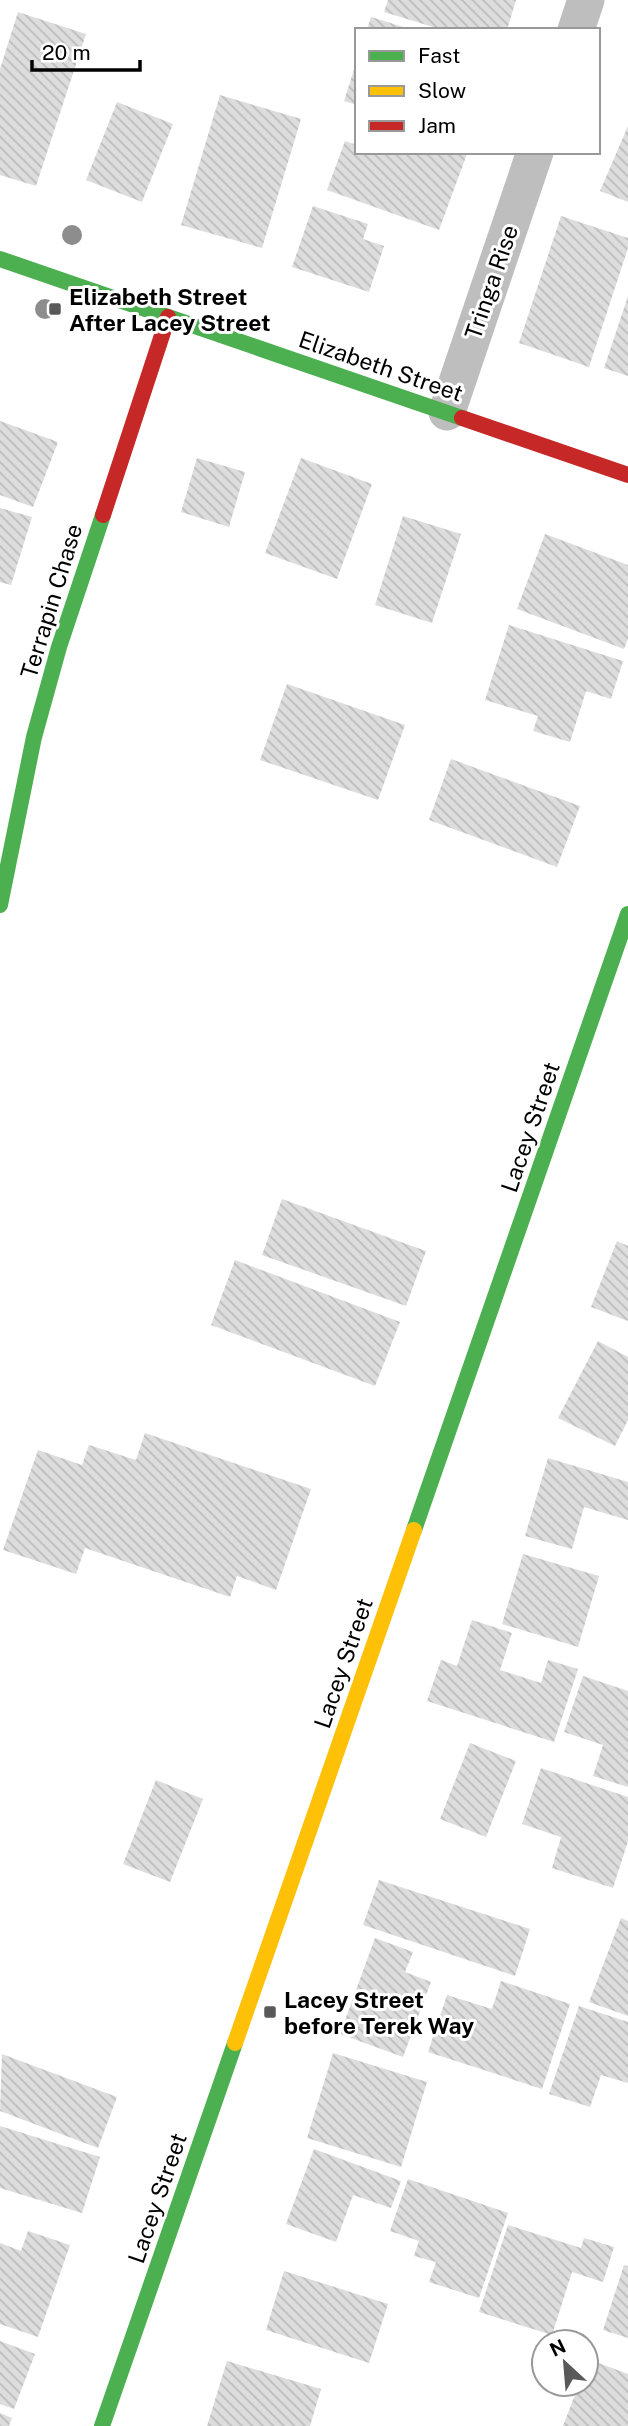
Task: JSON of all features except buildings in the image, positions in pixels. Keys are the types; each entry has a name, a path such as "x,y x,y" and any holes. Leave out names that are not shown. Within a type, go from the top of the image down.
{"street":[{"path":"577,28 586,0"},
{"name":"Tringa Rise","path":"447,412 534,154"},
{"name":"Elizabeth Street","path":"0,259 628,475"},
{"name":"Terrapin Chase","path":"0,905 34,737 59,647 168,317"},
{"name":"Lacey Street","path":"102,2426 628,914"}],"traffic: fast":[{"path":"0,259 462,418"},
{"path":"0,905 34,737 59,647 103,515"},
{"path":"414,1530 628,914"},
{"path":"102,2426 235,2043"}],"traffic: slow":[{"path":"235,2043 414,1530"}],"traffic: jam":[{"path":"103,515 168,317"},
{"path":"462,418 628,475"}],"place":[{"name":"Elizabeth Street After Lacey Street","path":"55,309"},
{"name":"Lacey Street before Terek Way","path":"270,2012"}]}
